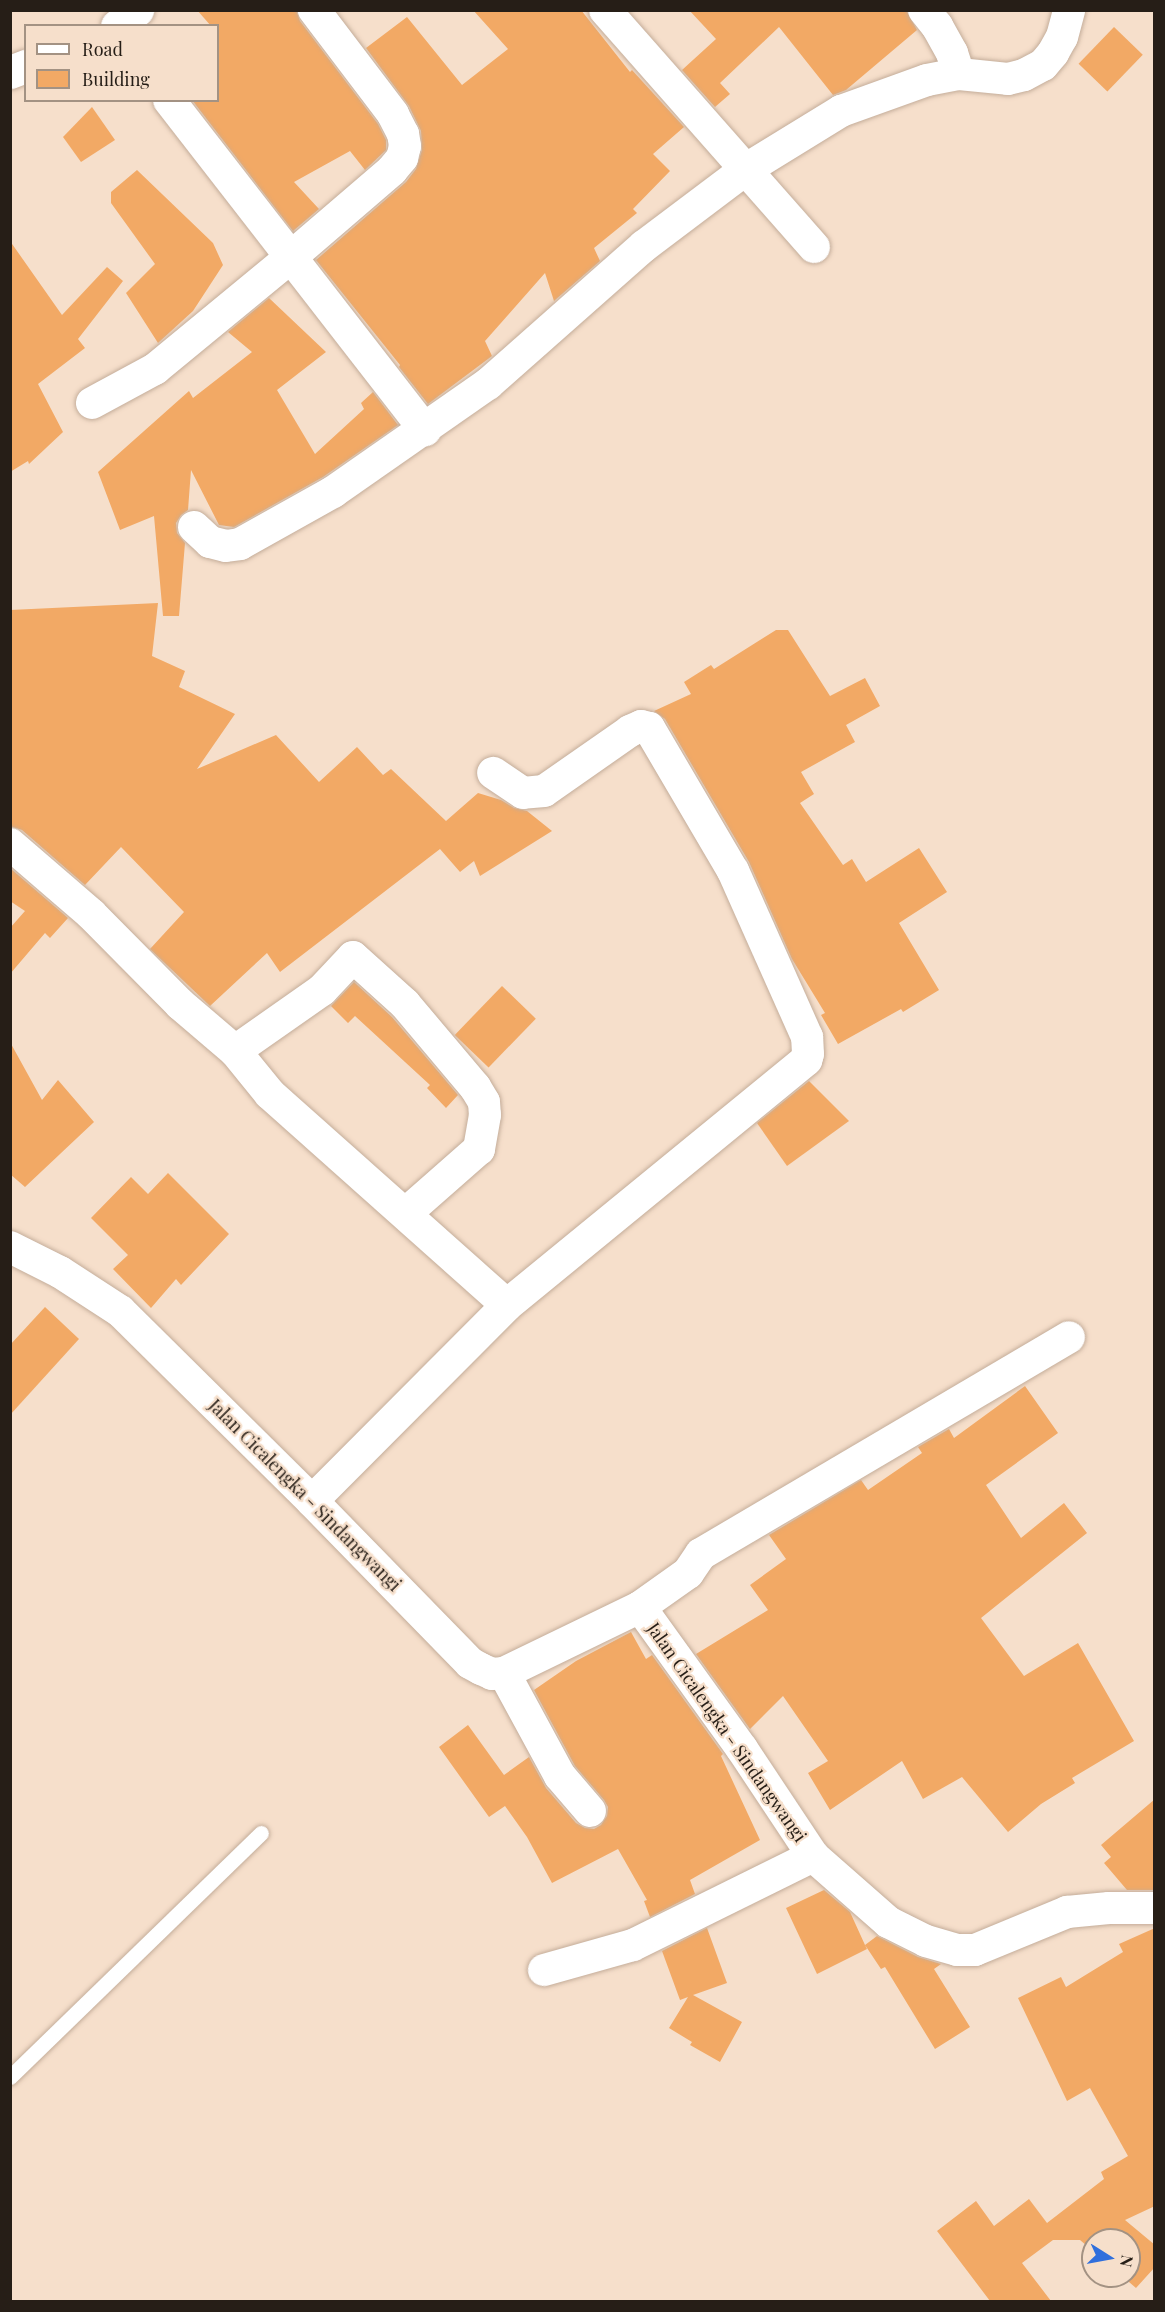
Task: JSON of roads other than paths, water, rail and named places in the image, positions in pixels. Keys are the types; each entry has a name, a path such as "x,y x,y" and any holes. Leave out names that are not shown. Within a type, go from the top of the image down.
{"main road":[{"path":"120,24 137,10"}],"street":[{"path":"92,403 155,369 291,257 392,170 402,158 405,146 403,134 393,114 314,10"},
{"path":"605,10 814,247"},
{"path":"924,10 937,26 952,53 959,74"},
{"path":"194,527 210,542 226,546 240,544 333,492 488,384 644,246 745,171 841,111 927,80 959,74 1008,79 1024,75 1043,65 1062,37 1069,10"},
{"path":"171,102 424,430"},
{"path":"312,1501 507,1305 806,1060 809,1048 807,1037 734,871 649,728 641,726 630,731 544,791 523,793 493,773"},
{"path":"10,843 91,914 180,1004 235,1051 270,1094 507,1305"},
{"path":"235,1051 322,990 353,957 405,1004 475,1087 484,1102 485,1115 479,1149 405,1214"},
{"name":"Jalan Cicalengka - Sindangwangi","path":"10,1247 60,1272 120,1311 312,1501 470,1663 492,1674 504,1673 640,1606 742,1749 813,1856 888,1923 926,1941 957,1950 975,1950 1068,1911 1154,1907"},
{"path":"640,1606 688,1573 701,1554 1069,1337"},
{"path":"504,1673 560,1776 590,1811"},
{"path":"544,1970 633,1945 813,1856"}],"lane":[{"path":"10,2077 261,1833"}]}
